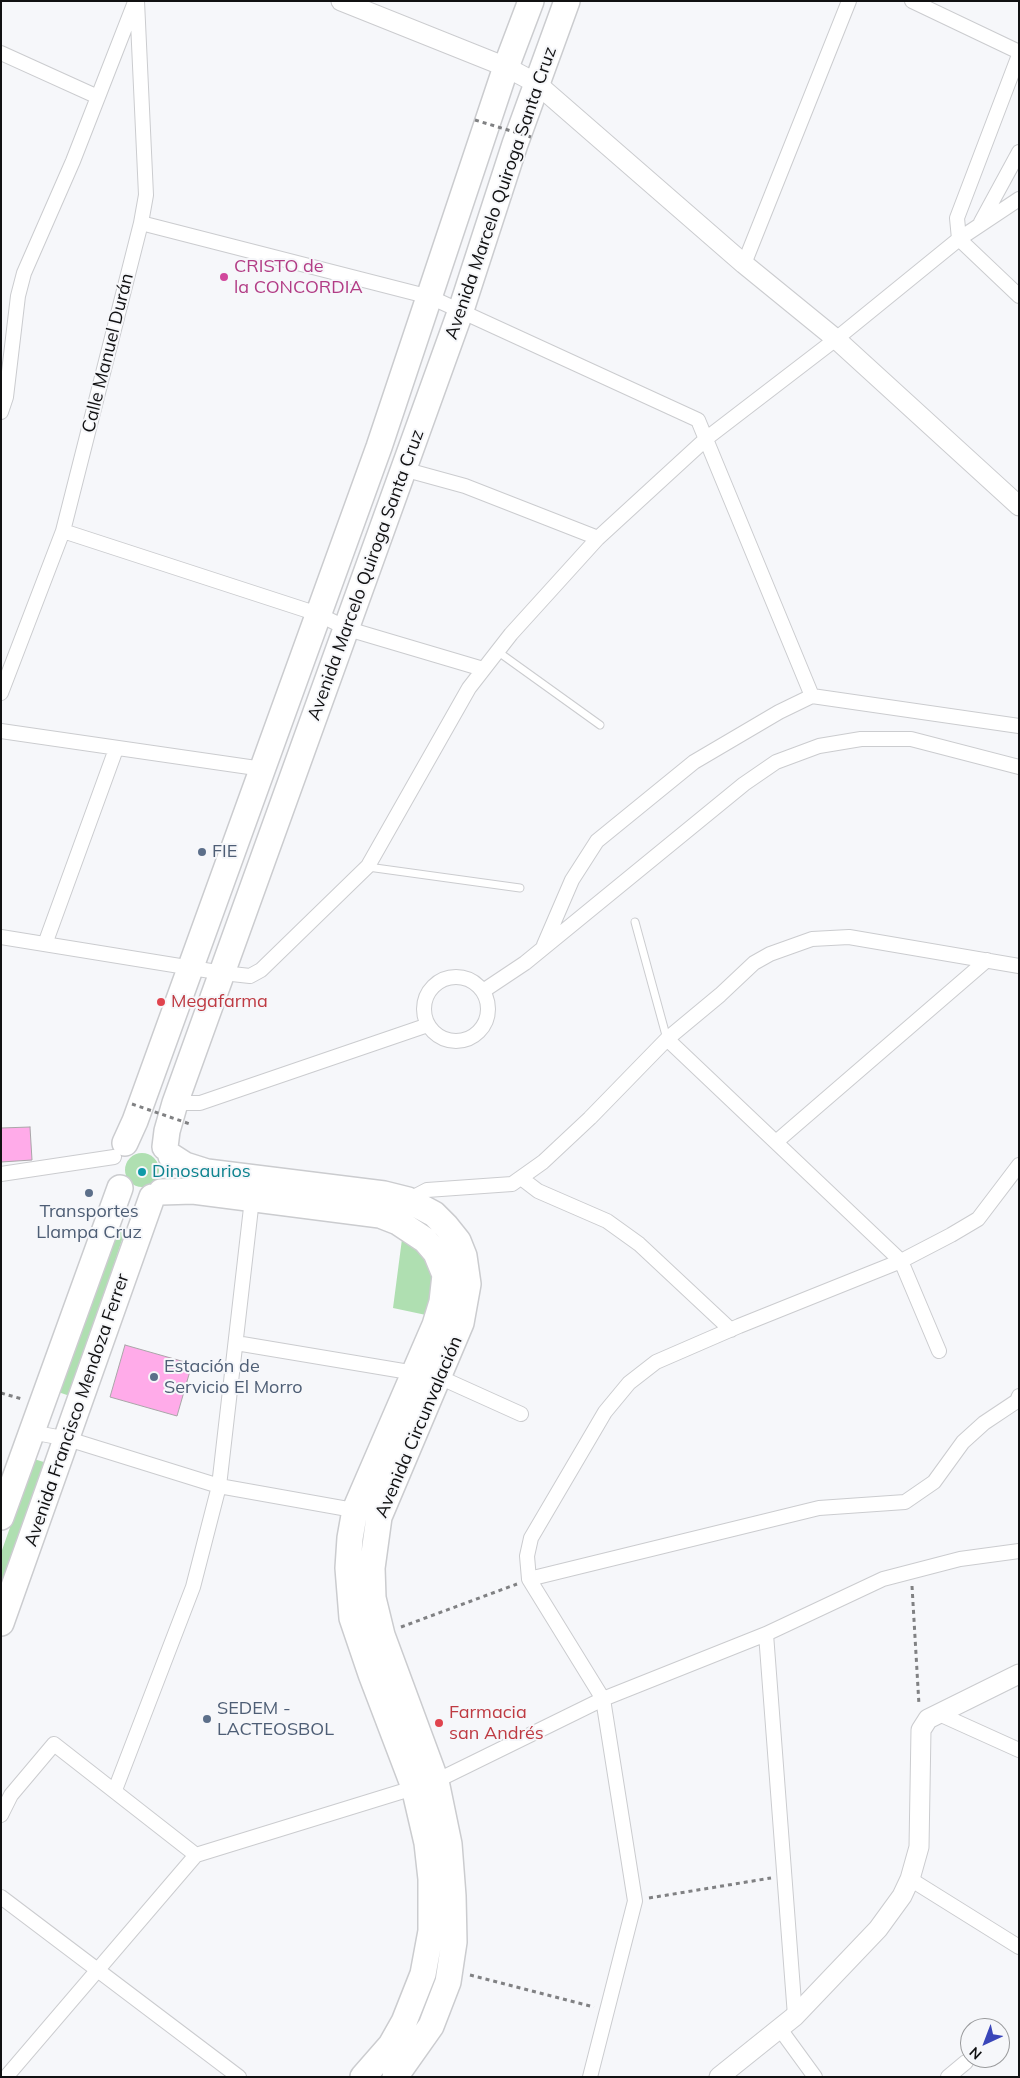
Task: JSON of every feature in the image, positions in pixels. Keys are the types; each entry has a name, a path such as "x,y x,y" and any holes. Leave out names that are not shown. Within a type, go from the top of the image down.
{"highway":[{"name":"Avenida Marcelo Quiroga Santa Cruz","path":"119,1150 135,1121 263,769 430,297 506,67 531,1"},
{"name":"Avenida Marcelo Quiroga Santa Cruz","path":"168,1152 167,1131 176,1103 461,310 536,83 567,1"},
{"path":"141,1137 158,1142 168,1152 172,1176 157,1195 135,1198 120,1188 113,1174 119,1150 141,1137"},
{"name":"Avenida Circunvalación","path":"168,1152 185,1166 207,1172 382,1205 398,1222 425,1240 436,1254 445,1275 442,1302 414,1373 355,1510 350,1538 348,1568 352,1618 371,1674 425,1784 449,1844 454,1942 450,1970 431,2026 394,2077"},
{"name":"Avenida Francisco Mendoza Ferrer","path":"1,1517 120,1188"},
{"name":"Avenida Circunvalación","path":"157,1195 193,1191 252,1199 382,1205 408,1200 434,1214 446,1226 458,1241 466,1267 468,1284 465,1310 457,1335 379,1517 372,1568 373,1598 382,1635 425,1784 427,1843 431,1880 431,1931 423,1974 404,2022 391,2045 363,2077"},
{"name":"Avenida Francisco Mendoza Ferrer","path":"1,1623 157,1195"}],"street":[{"path":"1,412 6,397 18,296 24,273 136,1"},
{"name":"Calle Manuel Durán","path":"1,693 63,531 142,222 146,195 136,1"},
{"path":"341,1 506,67 536,83 744,264 836,339 1019,506"},
{"path":"744,264 849,1"},
{"path":"912,1 1019,54 956,218 959,239 1019,296"},
{"path":"1,53 98,97"},
{"path":"979,225 1019,152"},
{"path":"1,937 250,976 261,970 368,866 468,688 497,651 598,538 707,438 836,339 959,239 1019,199"},
{"path":"142,222 430,297 698,420 812,696"},
{"path":"403,469 465,486 598,538"},
{"path":"63,531 318,614 348,628 483,669"},
{"path":"543,948 572,880 597,841 694,762 779,712 812,696 1019,726"},
{"path":"1,731 263,769"},
{"path":"483,991 543,948 744,784 776,762 820,746 861,739 911,739 1019,767"},
{"path":"45,944 116,749"},
{"path":"408,1200 427,1190 512,1184 521,1178 543,1162 590,1118 667,1039 720,995 754,963 770,954 812,939 849,937 1019,966"},
{"path":"776,1142 987,960"},
{"path":"466,978 483,991 489,1011 484,1026 474,1037 464,1041 448,1040 435,1033 428,1025 424,1009 428,993 444,979 466,978"},
{"path":"176,1103 200,1103 428,1025"},
{"path":"667,1039 901,1261 939,1351"},
{"path":"1,1174 119,1150"},
{"path":"590,2077 635,1901 603,1699 529,1579 527,1556 531,1538 617,1396 629,1383 656,1362 901,1261 978,1219 1019,1165"},
{"path":"521,1178 538,1191 607,1221 639,1244 731,1330"},
{"path":"115,1790 192,1587 219,1486 252,1199"},
{"path":"236,1343 439,1377 520,1414"},
{"path":"529,1579 819,1508 905,1502 934,1482 963,1442 984,1423 1017,1402 1019,1396"},
{"path":"31,1432 68,1439 219,1486 355,1510 379,1517"},
{"path":"6,2077 196,1855 425,1784 603,1699 766,1634 883,1578 960,1559 1019,1551"},
{"path":"766,1634 795,2016"},
{"path":"719,2077 795,2016 878,1929 902,1896 910,1879 919,1847 920,1730 928,1719 1019,1674"},
{"path":"937,1713 1019,1750"},
{"path":"1,1815 11,1795 54,1744 196,1855"},
{"path":"910,1879 1019,1947"},
{"path":"1,1897 239,2077"},
{"path":"780,2029 815,2077"},
{"path":"948,2077 960,2067"}],"lane":[{"path":"497,651 600,725"},
{"path":"368,866 520,888"},
{"path":"635,922 667,1039"}],"path":[{"path":"475,120 531,137"},
{"path":"132,1104 190,1124"},
{"path":"912,1572 920,1730"},
{"path":"382,1635 529,1579"},
{"path":"635,1901 784,1876"},
{"path":"450,1970 607,2010"}],"green space":[{"path":"142,1153 149,1154 154,1158 158,1163 158,1177 154,1182 149,1186 142,1187 135,1186 130,1182 126,1177 125,1170 126,1163 130,1158 135,1154"},
{"path":"114,1225 126,1228 70,1396 58,1392"},
{"path":"402,1239 424,1258 431,1272 431,1289 426,1315 393,1308"},
{"path":"34,1459 47,1463 1,1591 1,1553"}],"building":[{"path":"30,1127 32,1160 1,1162 1,1128"},
{"path":"125,1345 192,1364 177,1416 110,1397"}],"place":[{"name":"CRISTO de la CONCORDIA","path":"224,277"},
{"name":"FIE","path":"202,852"},
{"name":"Megafarma","path":"161,1002"},
{"name":"Dinosaurios","path":"142,1172"},
{"name":"Transportes Llampa Cruz","path":"89,1193"},
{"name":"Estación de Servicio El Morro","path":"154,1377"},
{"name":"SEDEM - LACTEOSBOL","path":"207,1719"},
{"name":"Farmacia san Andrés","path":"439,1723"}]}
